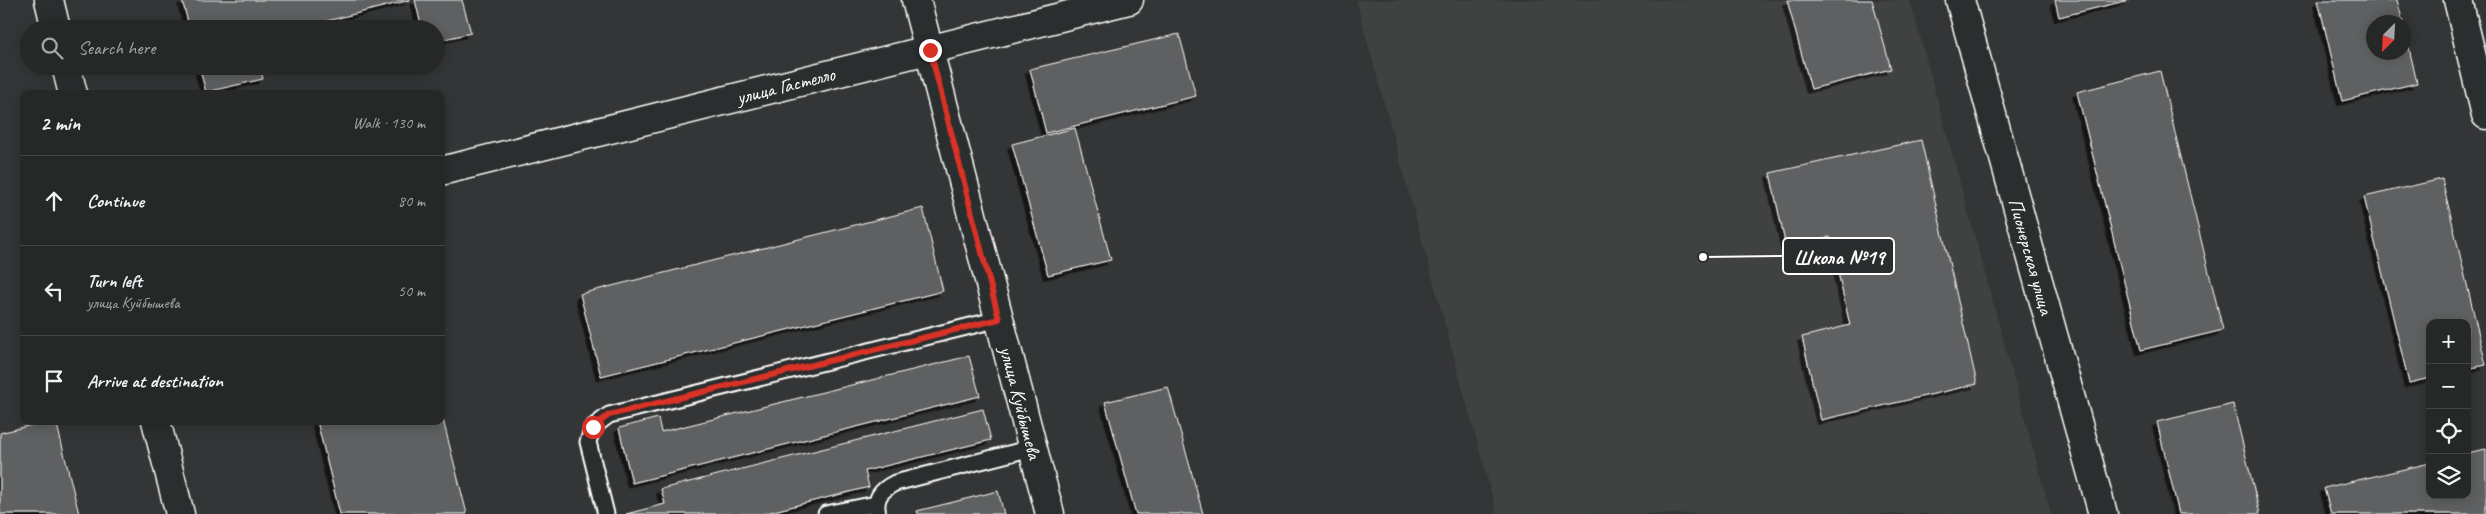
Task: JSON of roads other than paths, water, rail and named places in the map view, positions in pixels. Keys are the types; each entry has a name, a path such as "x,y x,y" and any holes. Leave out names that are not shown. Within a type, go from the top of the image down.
{"street":[{"path":"49,0 54,20"},
{"name":"улица Куйбышева","path":"916,0 1050,514"},
{"name":"улица Гастелло","path":"445,170 1129,0"},
{"name":"Пионерская улица","path":"1960,0 2103,514"},
{"path":"2458,0 2486,115"},
{"path":"68,75 72,90"},
{"path":"157,425 180,514"}],"lane":[{"path":"606,514 588,442 593,427 609,415 999,319"},
{"path":"826,514 877,509 880,494 895,483 1032,448"}],"place":[{"name":"Школа №19","path":"1703,257"}]}
